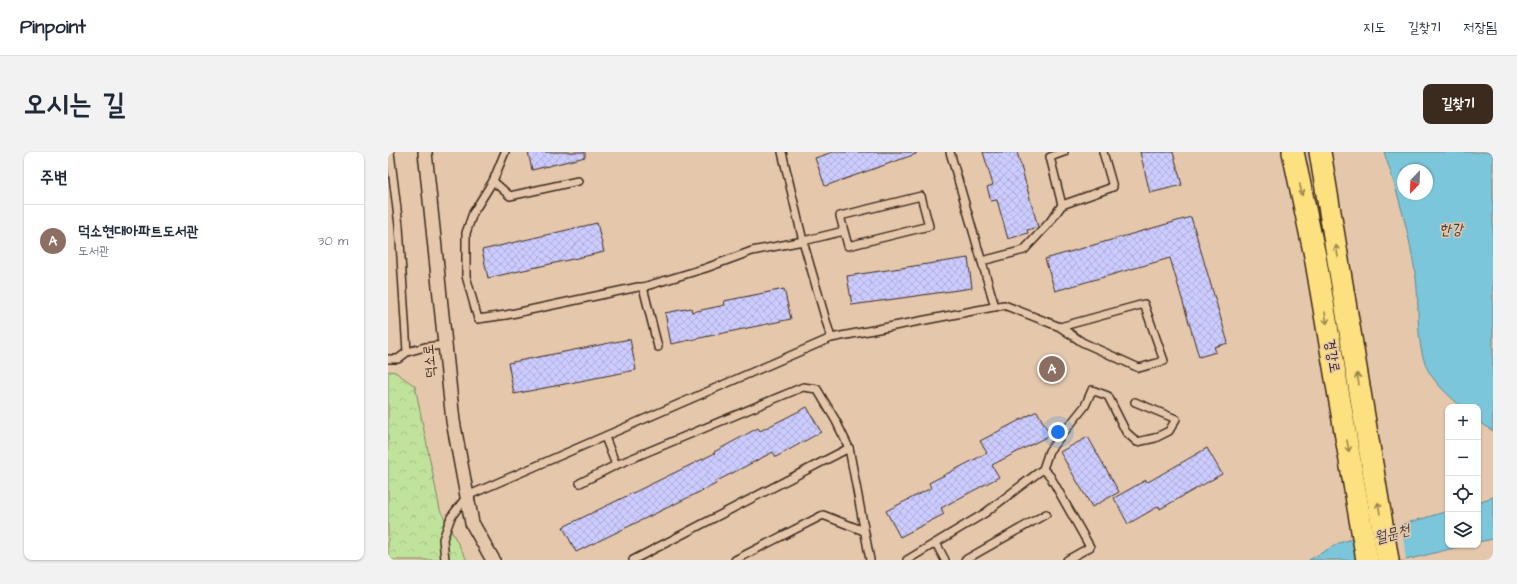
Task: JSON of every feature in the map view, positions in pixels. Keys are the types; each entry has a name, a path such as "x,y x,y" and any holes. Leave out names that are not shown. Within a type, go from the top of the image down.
{"main road":[{"name":"경강로","path":"1293,152 1315,256 1367,560"},
{"name":"경강로","path":"1320,152 1388,560"}],"street":[{"name":"덕소로","path":"425,152 453,421 472,523 493,560"}],"lane":[{"path":"390,152 399,226 407,352"},
{"path":"505,152 493,182 473,213 466,234 466,276 478,319 506,315 643,287 706,268 752,251 844,231"},
{"path":"782,152 803,241 831,338"},
{"path":"950,152 995,307"},
{"path":"1062,205 1050,157 1064,152"},
{"path":"982,261 1024,250 1049,223 1062,205 1113,187 1103,152"},
{"path":"493,182 510,196 578,181"},
{"path":"921,196 929,226 848,246 844,231 840,216 921,196"},
{"path":"643,287 658,347"},
{"path":"445,560 443,539 451,517 467,496 831,338 1004,305 1060,327 1082,342 1138,368 1164,361 1144,304 1060,327"},
{"path":"388,359 398,359 407,352 425,347 444,345"},
{"path":"580,483 616,465 803,386 817,389 849,448 870,560"},
{"path":"907,560 985,513 1043,469 1049,451 1085,406 1092,390 1108,396 1126,432 1137,442 1154,438 1169,431 1176,419 1135,402"},
{"path":"605,437 616,465"},
{"path":"633,560 849,448"},
{"path":"1043,469 1050,476 1090,547 1067,560"},
{"path":"965,560 1046,514"},
{"path":"735,560 823,515 864,531"},
{"path":"936,543 944,560"}],"green space":[{"path":"388,371 395,372 415,386 440,510 467,560 388,560"}],"water":[{"name":"한강","path":"1384,152 1493,152 1493,431 1481,423 1481,404 1459,404 1437,383 1426,366 1420,345 1416,279 1399,200 1433,200 1433,164 1397,164 1397,193"},
{"path":"1493,497 1493,539 1481,541 1481,512 1481,501"},
{"name":"월문천","path":"1445,512 1445,548 1454,548 1406,560 1309,560 1339,543"}],"pier":[{"path":"1401,523 1406,560 1357,560 1353,537"}],"building":[{"path":"528,152 585,152 585,157 532,170"},
{"path":"833,152 916,152 916,154 825,186 815,158"},
{"path":"983,152 1017,152 1038,227 1027,230 1028,233 1008,239 997,200 991,201 987,187 993,185"},
{"path":"1140,152 1173,152 1182,185 1150,193"},
{"path":"1191,217 1228,343 1214,347 1216,352 1199,357 1170,258 1055,291 1045,259"},
{"path":"597,223 604,252 488,278 482,250"},
{"path":"968,258 972,288 852,305 847,276"},
{"path":"784,289 791,319 671,344 665,313 691,308 692,312 725,305 724,301"},
{"path":"630,339 636,370 514,394 508,363"},
{"path":"807,407 821,432 776,457 773,452 715,482 716,484 576,552 563,527 715,453 714,452 758,428 760,431"},
{"path":"1037,411 1050,435 992,465 999,477 941,508 944,514 900,537 886,511 931,488 929,483 987,453 980,441"},
{"path":"1088,437 1119,492 1092,507 1060,452"},
{"path":"1207,448 1222,474 1160,509 1159,506 1128,524 1114,498 1146,480 1148,482"}],"place":[{"name":"덕소현대아파트도서관","path":"1052,369"}]}
